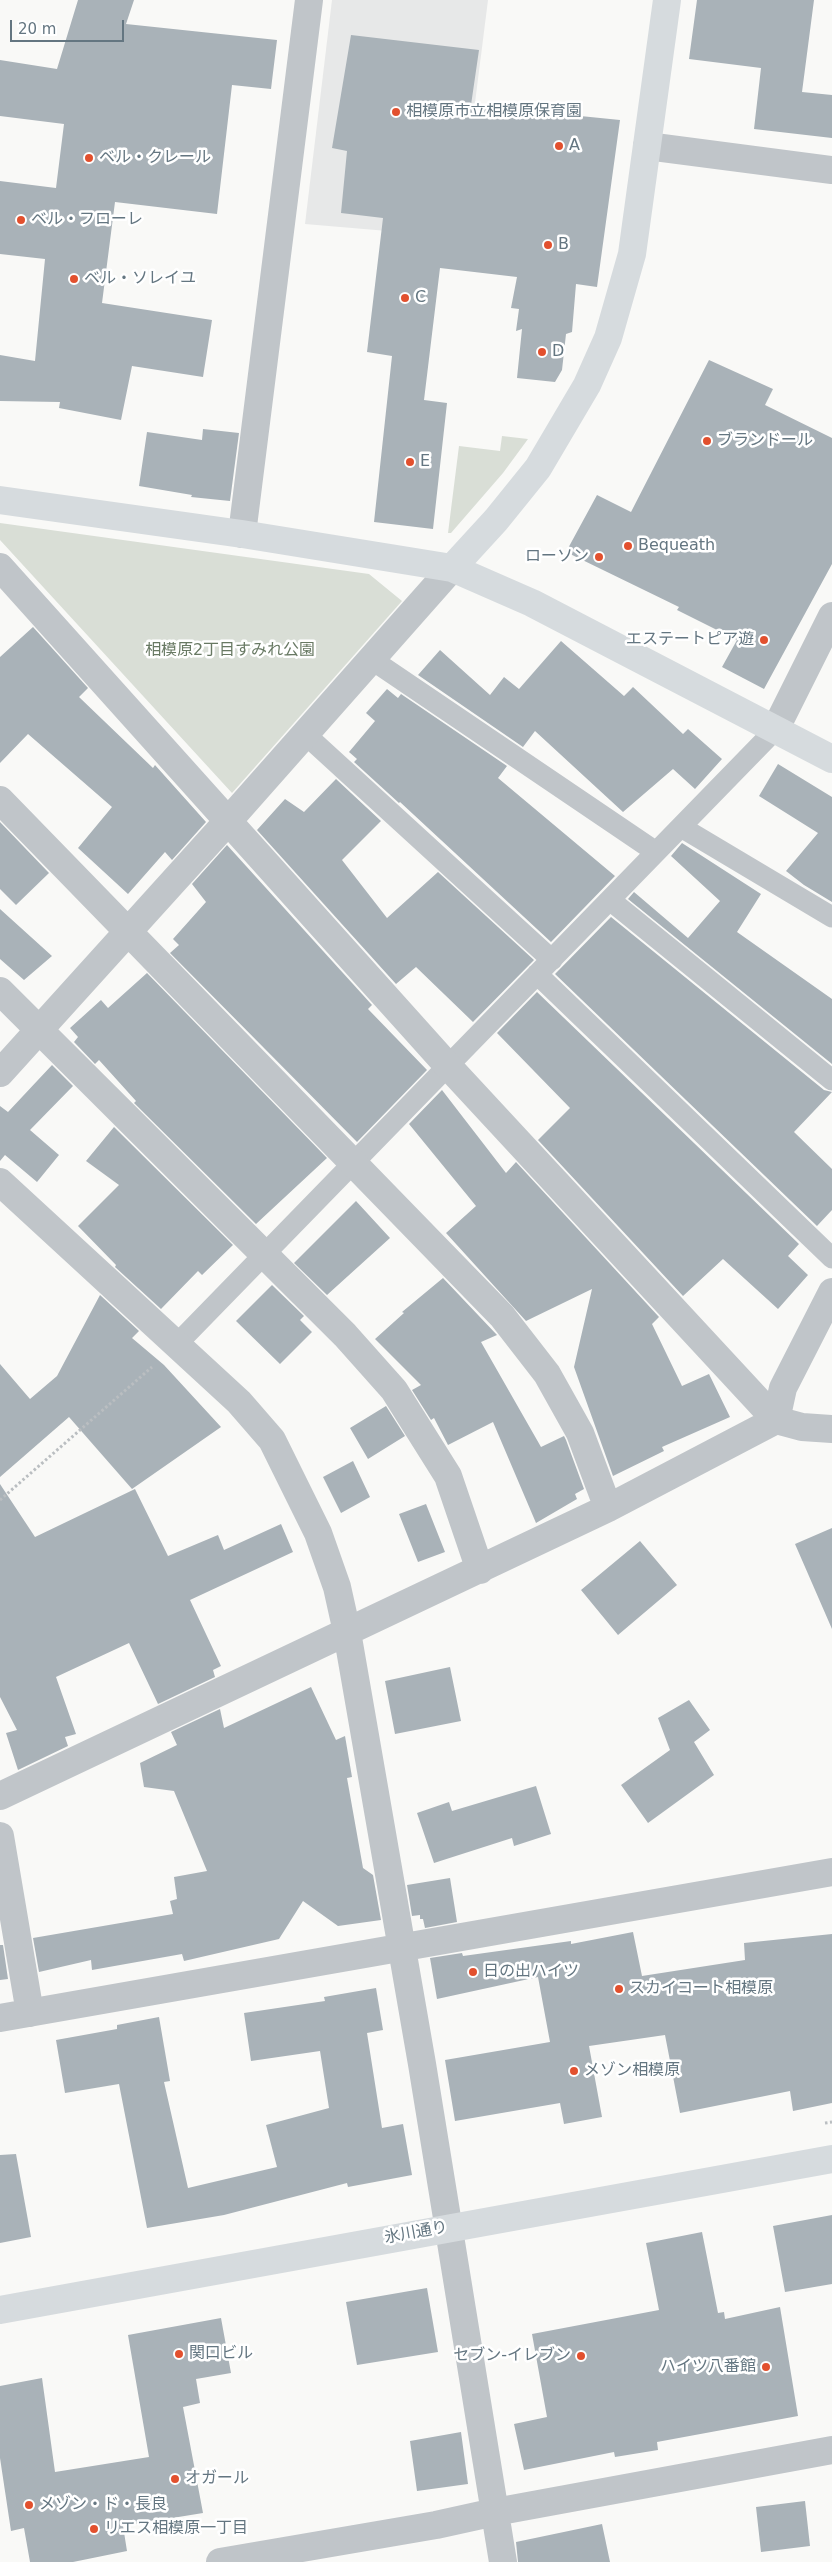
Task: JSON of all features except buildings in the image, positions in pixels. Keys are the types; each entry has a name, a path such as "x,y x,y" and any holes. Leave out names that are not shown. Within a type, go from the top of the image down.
{"street":[{"path":"242,534 309,0"},
{"path":"0,1073 229,820 496,520 538,468 587,385 608,338 626,281 632,254 667,0"},
{"path":"647,146 832,170"},
{"path":"0,500 242,534 452,568 532,603 832,759"},
{"path":"0,567 448,1066 776,1420 802,1427 832,1429"},
{"path":"775,730 832,616"},
{"path":"0,800 352,1164 502,1316 547,1374 580,1432 608,1508"},
{"path":"0,990 345,1334 394,1390 448,1476 480,1570"},
{"path":"0,1182 240,1402 272,1440 318,1533 337,1587 347,1632 449,2227 503,2562"},
{"path":"776,1420 782,1388 832,1292"},
{"path":"0,1796 608,1508 776,1420"},
{"path":"0,1836 30,2013"},
{"path":"0,2018 402,1949 832,1872"},
{"name":"氷川通り","path":"0,2310 832,2159"},
{"path":"220,2562 436,2526 495,2512 831,2456"}],"lane":[{"path":"371,659 656,852"},
{"path":"176,1345 775,730"},
{"path":"305,734 544,967 832,1258"},
{"path":"681,827 832,917"},
{"path":"610,900 832,1080"}],"path":[{"path":"0,1500 176,1345"}],"shaded area":[{"name":"相模原市立相模原保育園","path":"332,0 488,0 458,237 305,224"}],"green space":[{"path":"502,436 528,439 503,473 451,533 448,533 459,446 500,451"},
{"name":"相模原2丁目すみれ公園","path":"0,523 369,574 402,601 232,793 0,540"}],"place":[{"name":"相模原市立相模原保育園","path":"396,112"},
{"name":"A","path":"559,146"},
{"name":"ベル・クレール","path":"89,158"},
{"name":"ベル・フローレ","path":"21,220"},
{"name":"B","path":"548,245"},
{"name":"ベル・ソレイユ","path":"74,279"},
{"name":"C","path":"405,298"},
{"name":"D","path":"542,352"},
{"name":"ブランドール","path":"707,441"},
{"name":"E","path":"410,462"},
{"name":"Bequeath","path":"628,546"},
{"name":"ローソン","path":"599,557"},
{"name":"エステートピア遊","path":"764,640"},
{"name":"日の出ハイツ","path":"473,1972"},
{"name":"スカイコート相模原","path":"619,1989"},
{"name":"メゾン相模原","path":"574,2071"},
{"name":"関口ビル","path":"179,2354"},
{"name":"セブン-イレブン","path":"581,2356"},
{"name":"ハイツ八番館","path":"766,2367"},
{"name":"オガール","path":"175,2479"},
{"name":"メゾン・ド・長良","path":"29,2505"},
{"name":"リエス相模原一丁目","path":"94,2529"}]}
